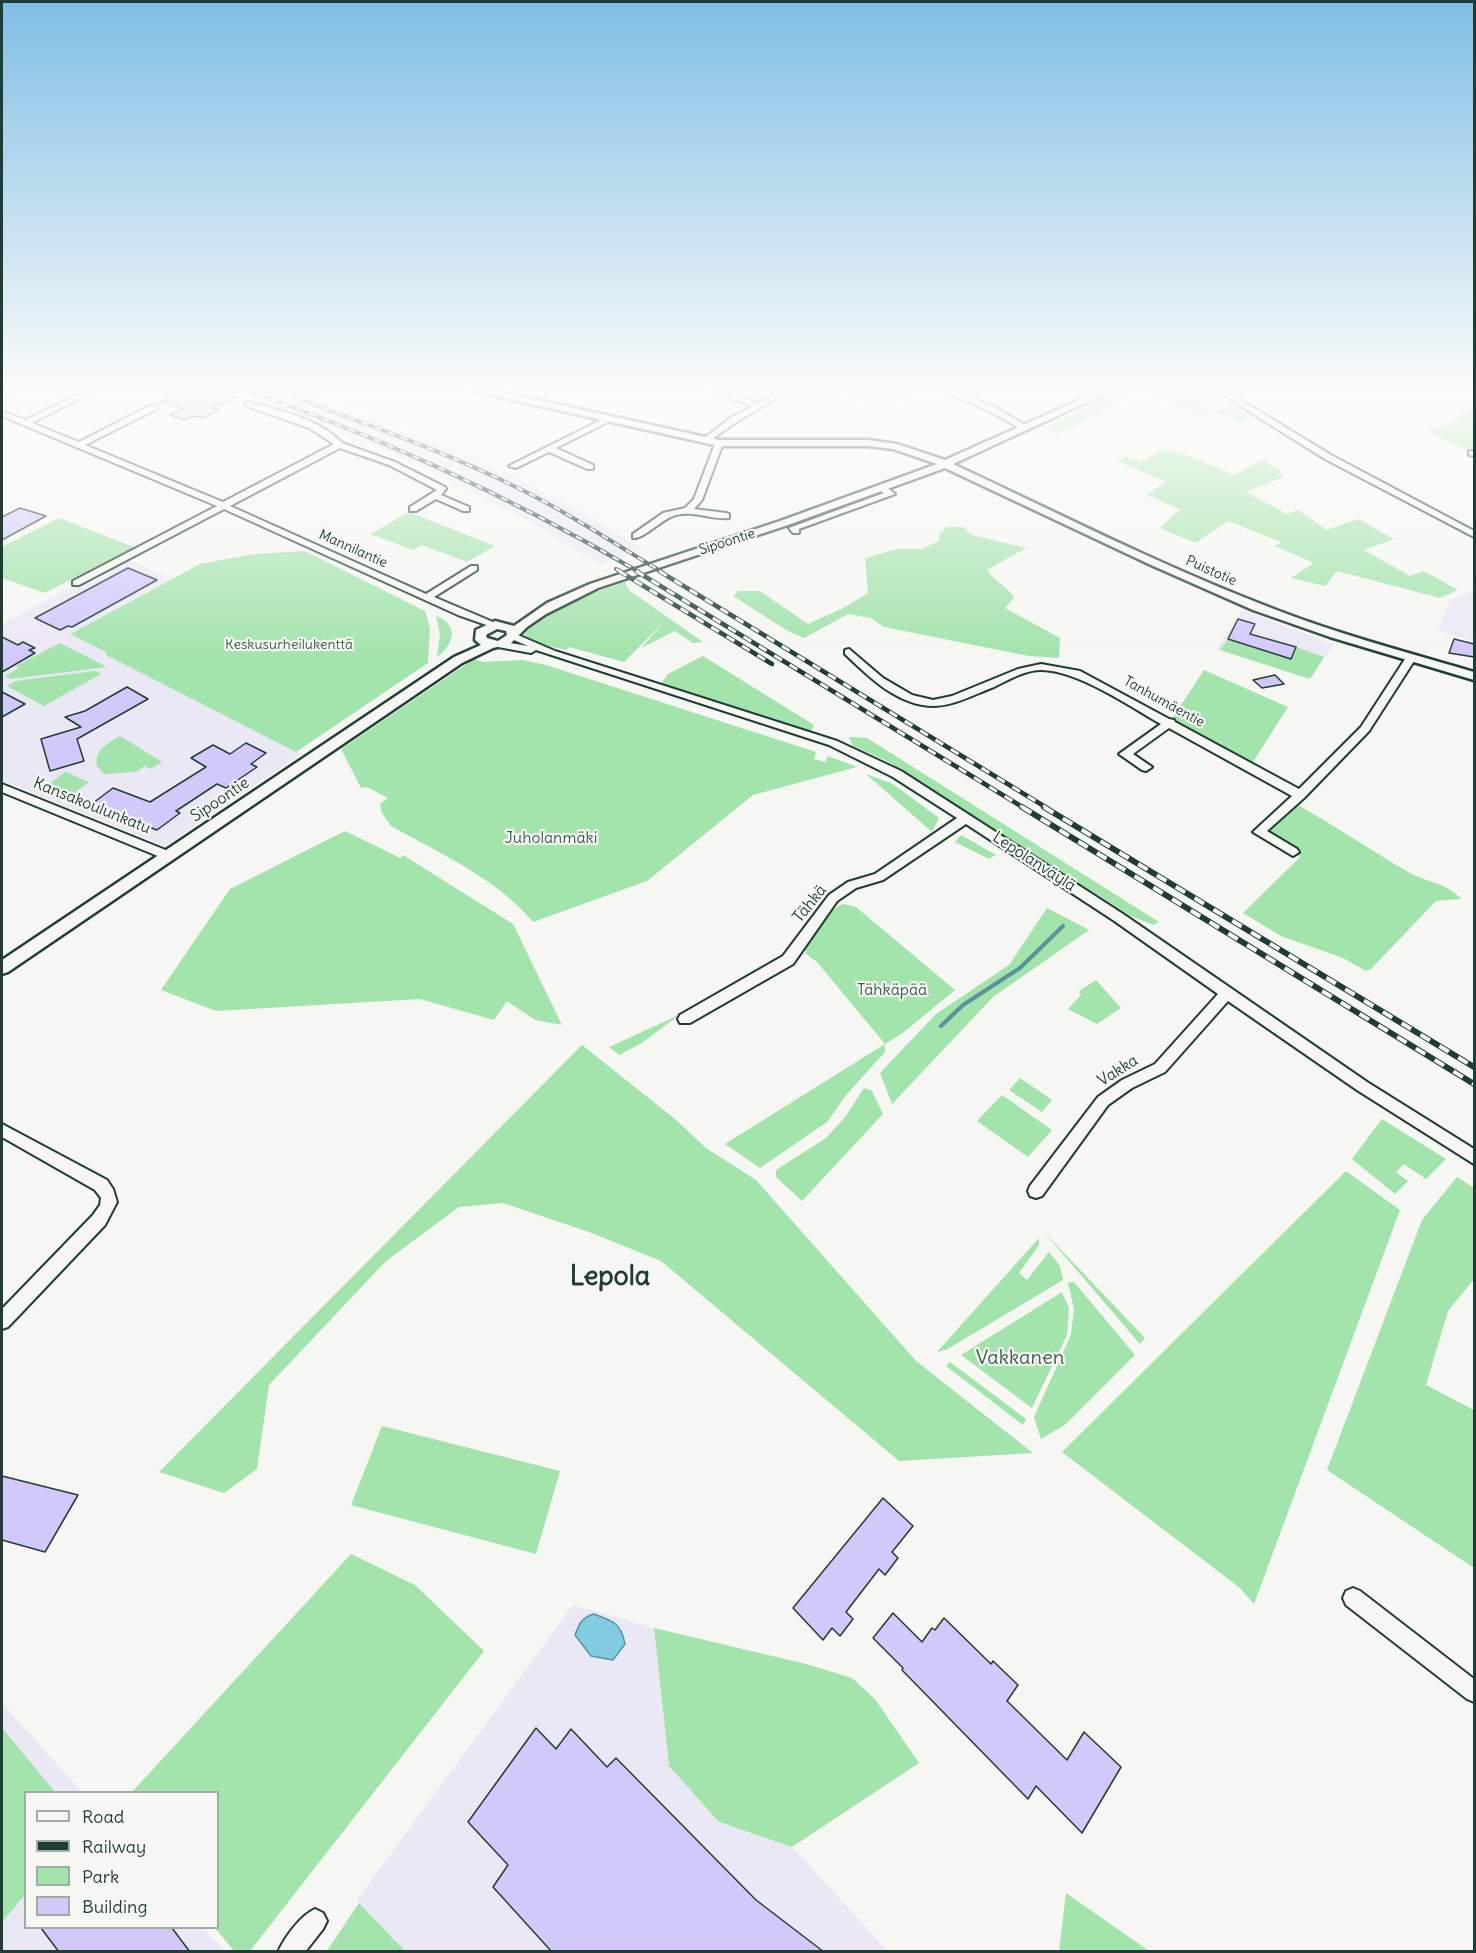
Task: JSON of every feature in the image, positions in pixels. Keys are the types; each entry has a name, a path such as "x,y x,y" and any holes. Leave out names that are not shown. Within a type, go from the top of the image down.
{"street":[{"name":"Mannilantie","path":"152,476 461,613 499,625"},
{"path":"76,583 279,476"},
{"path":"416,476 466,509"},
{"path":"687,512 698,500 707,476"},
{"name":"Sipoontie","path":"2,968 458,660 514,634 533,616 563,599 594,586 784,523 913,476"},
{"name":"Puistotie","path":"971,476 1209,587 1299,622 1474,676"},
{"path":"1364,476 1474,534"},
{"path":"796,531 793,528 891,494 882,488"},
{"path":"413,509 439,493"},
{"path":"636,536 651,524 675,512 726,516"},
{"path":"428,597 474,568"},
{"name":"Mannilantie","path":"461,613 480,635"},
{"name":"Sipoontie","path":"458,660 480,635 499,625 533,616"},
{"path":"499,625 512,629 514,634"},
{"name":"Lepolanväylä","path":"514,634 551,652 833,743 897,774 1229,992 1362,1086 1474,1157"},
{"path":"480,635 481,640 494,644"},
{"name":"Lepolanväylä","path":"494,644 551,652"},
{"name":"Tanhumäentie","path":"849,652 879,680 909,698 933,703 955,699 1022,671 1041,667 1076,673 1170,722 1300,795"},
{"path":"1293,852 1259,832 1300,795 1365,729 1411,658"},
{"path":"1146,767 1125,754 1170,722"},
{"name":"Kansakoulunkatu","path":"2,788 169,856"},
{"name":"Tähkä","path":"685,1019 788,960 833,898 852,885 879,877 966,818"},
{"name":"Vakka","path":"1036,1191 1103,1101 1127,1084 1160,1068 1229,992"},
{"path":"2,1130 101,1185 109,1193 110,1202 99,1220 2,1321"},
{"path":"1353,1598 1474,1692"},
{"path":"290,1952 315,1921"}],"shaded area":[{"path":"440,476 513,476 571,506 643,549 601,565 530,522"},
{"path":"125,559 173,578 70,634 106,652 106,655 301,754 165,846 2,781 2,624 78,584 89,583 101,578 108,574 108,568"},
{"path":"1474,591 1474,641 1438,631 1451,599"},
{"path":"1243,610 1334,644 1310,679 1216,649"},
{"path":"573,1605 654,1628 669,1766 719,1822 792,1847 888,1951 405,1951 357,1900"},
{"path":"2,1703 81,1791 24,1791 24,1929 204,1929 225,1951 2,1951"}],"green space":[{"path":"1153,476 1283,476 1246,492 1287,514 1298,510 1327,530 1358,519 1394,539 1364,550 1410,576 1424,571 1458,590 1440,598 1337,571 1325,586 1291,578 1314,563 1275,546 1281,542 1228,521 1196,543 1160,527 1180,510 1146,494 1167,482"},
{"path":"409,512 495,546 467,562 422,545 413,550 370,534"},
{"path":"59,518 134,547 45,593 2,578 2,547"},
{"path":"947,527 964,527 972,535 1026,548 987,570 1014,598 1005,608 1060,638 1059,658 1029,656 884,627 871,618 848,614 804,638 788,631 733,596 738,591 760,591 808,624 845,607 868,593 865,558 897,549 921,549 939,541 940,533"},
{"name":"Keskusurheilukenttä","path":"305,551 425,611 430,628 428,663 296,752 106,655 106,652 70,634 200,564 254,554"},
{"path":"625,582 629,590 703,642 693,643 675,631 641,648 666,620 624,662 569,647 566,650 531,642 524,635 542,616 555,609"},
{"path":"436,616 449,624 452,635 443,652 437,657 440,634"},
{"path":"1228,639 1290,659 1296,647 1324,657 1310,679 1220,650"},
{"path":"60,643 107,667 11,679 5,676 19,668 16,666"},
{"path":"703,656 814,725 811,732 661,684 668,674"},
{"name":"Juholanmäki","path":"474,659 482,662 523,660 546,665 816,752 814,759 825,762 828,756 857,767 753,795 647,881 533,922 503,893 485,880 391,826 382,813 380,804 388,798 367,787 361,788 341,749"},
{"path":"1204,670 1288,707 1251,765 1172,719"},
{"path":"95,671 101,674 44,706 7,686 16,681"},
{"path":"120,736 162,762 150,769 145,766 136,772 104,774 97,766 98,756 103,748"},
{"path":"849,737 867,738 1159,922 1153,925 1131,916 887,761 853,746"},
{"path":"65,772 89,782 69,797 46,786"},
{"path":"866,774 893,784 939,818 932,832"},
{"path":"1298,805 1408,872 1450,889 1461,899 1436,901 1371,969 1366,971 1343,958 1281,936 1243,913 1300,857 1267,833"},
{"path":"345,831 400,858 403,855 513,924 562,1025 535,1020 507,1001 494,1020 420,999 216,1011 161,990 230,889"},
{"path":"961,835 996,855 989,859 955,842"},
{"name":"Tähkäpää","path":"843,904 856,907 955,990 904,1032 885,1044 817,962 806,954 805,949 822,924 832,911"},
{"path":"1047,908 1089,930 993,997 892,1104 880,1073 936,1014 1009,965"},
{"path":"1096,980 1121,1008 1097,1024 1068,1009 1081,995 1079,991"},
{"path":"681,1014 640,1044 619,1055 609,1047"},
{"path":"885,1044 885,1052 847,1094 827,1122 760,1168 725,1144"},
{"path":"582,1045 675,1119 706,1148 756,1180 916,1361 1033,1453 899,1461 661,1261 589,1232 503,1203 459,1207 386,1261 269,1385 257,1469 224,1493 159,1472"},
{"path":"1020,1078 1052,1100 1042,1112 1009,1090"},
{"path":"864,1088 872,1091 883,1114 802,1201 776,1177 776,1170 826,1138 846,1116"},
{"path":"1002,1095 1052,1130 1028,1157 977,1121"},
{"path":"1382,1119 1446,1159 1426,1179 1404,1164 1396,1172 1408,1181 1395,1194 1352,1159"},
{"path":"1346,1171 1400,1210 1254,1604 1240,1588 1062,1452"},
{"path":"1457,1177 1474,1188 1474,1279 1448,1311 1426,1385 1474,1410 1474,1568 1327,1470 1422,1220"},
{"path":"1044,1232 1145,1338 1140,1344"},
{"path":"1039,1238 1039,1245 1019,1273 1027,1280 1049,1252 1060,1266 1063,1280 946,1350 937,1352"},
{"path":"1074,1282 1135,1355 1066,1424 1041,1439 1034,1417 1071,1335 1074,1309 1068,1283"},
{"name":"Vakkanen","path":"1062,1292 1069,1308 1067,1335 1032,1408 961,1355"},
{"path":"950,1362 1026,1419 1023,1425 946,1366"},
{"path":"382,1426 560,1471 536,1554 351,1505"},
{"path":"351,1554 415,1585 484,1651 250,1951 234,1951 216,1929 219,1929 219,1791 133,1791"},
{"path":"654,1628 806,1664 852,1678 875,1699 919,1763 792,1847 719,1822 669,1766"},
{"path":"2,1728 54,1791 24,1791 24,1896 2,1922"},
{"path":"1066,1893 1149,1951 1059,1951"},
{"path":"359,1903 405,1951 327,1951"}],"water":[{"path":"594,1614 611,1621 621,1631 625,1644 613,1660 591,1656 575,1635 582,1622"}],"building":[{"path":"20,508 46,516 2,540 2,517"},
{"path":"128,568 157,580 72,627 68,626 60,630 35,618"},
{"path":"1238,619 1255,624 1250,634 1296,647 1291,659 1228,639"},
{"path":"2,637 18,645 23,642 35,648 29,650 35,653 2,672"},
{"path":"1454,639 1474,644 1474,657 1449,653"},
{"path":"1275,675 1284,684 1262,688 1253,680"},
{"path":"127,687 148,699 77,739 84,761 50,771 41,739 81,727 65,717 85,711"},
{"path":"2,692 25,704 2,717"},
{"path":"246,743 266,753 251,764 257,767 226,788 217,784 176,811 180,813 157,830 89,806 113,788 150,802 206,767 191,758 213,745 230,754"},
{"path":"2,1476 78,1495 45,1552 2,1540"},
{"path":"883,1498 913,1526 892,1552 898,1558 885,1575 879,1569 846,1612 853,1619 840,1636 832,1628 823,1640 793,1608"},
{"path":"893,1613 922,1642 932,1628 935,1630 944,1618 991,1664 993,1661 1018,1685 1007,1701 1067,1760 1084,1732 1121,1767 1082,1833 1036,1786 1028,1799 873,1638"},
{"path":"536,1728 556,1749 571,1729 607,1767 616,1758 756,1900 824,1952 552,1952 493,1887 508,1865 468,1822"},
{"path":"42,1929 173,1929 190,1952 59,1952"}],"waterway":[{"path":"941,1026 963,1005 1020,968 1063,926"}],"railway":[{"path":"456,476 540,517 639,572"},
{"path":"493,476 556,508 662,572"},
{"path":"616,569 622,572"},
{"path":"619,571 772,664"},
{"path":"636,571 1024,808"},
{"path":"659,571 1047,808"},
{"path":"1022,807 1474,1084"},
{"path":"1044,807 1474,1067"}],"district":[{"name":"Lepola","path":"610,1277"}]}
